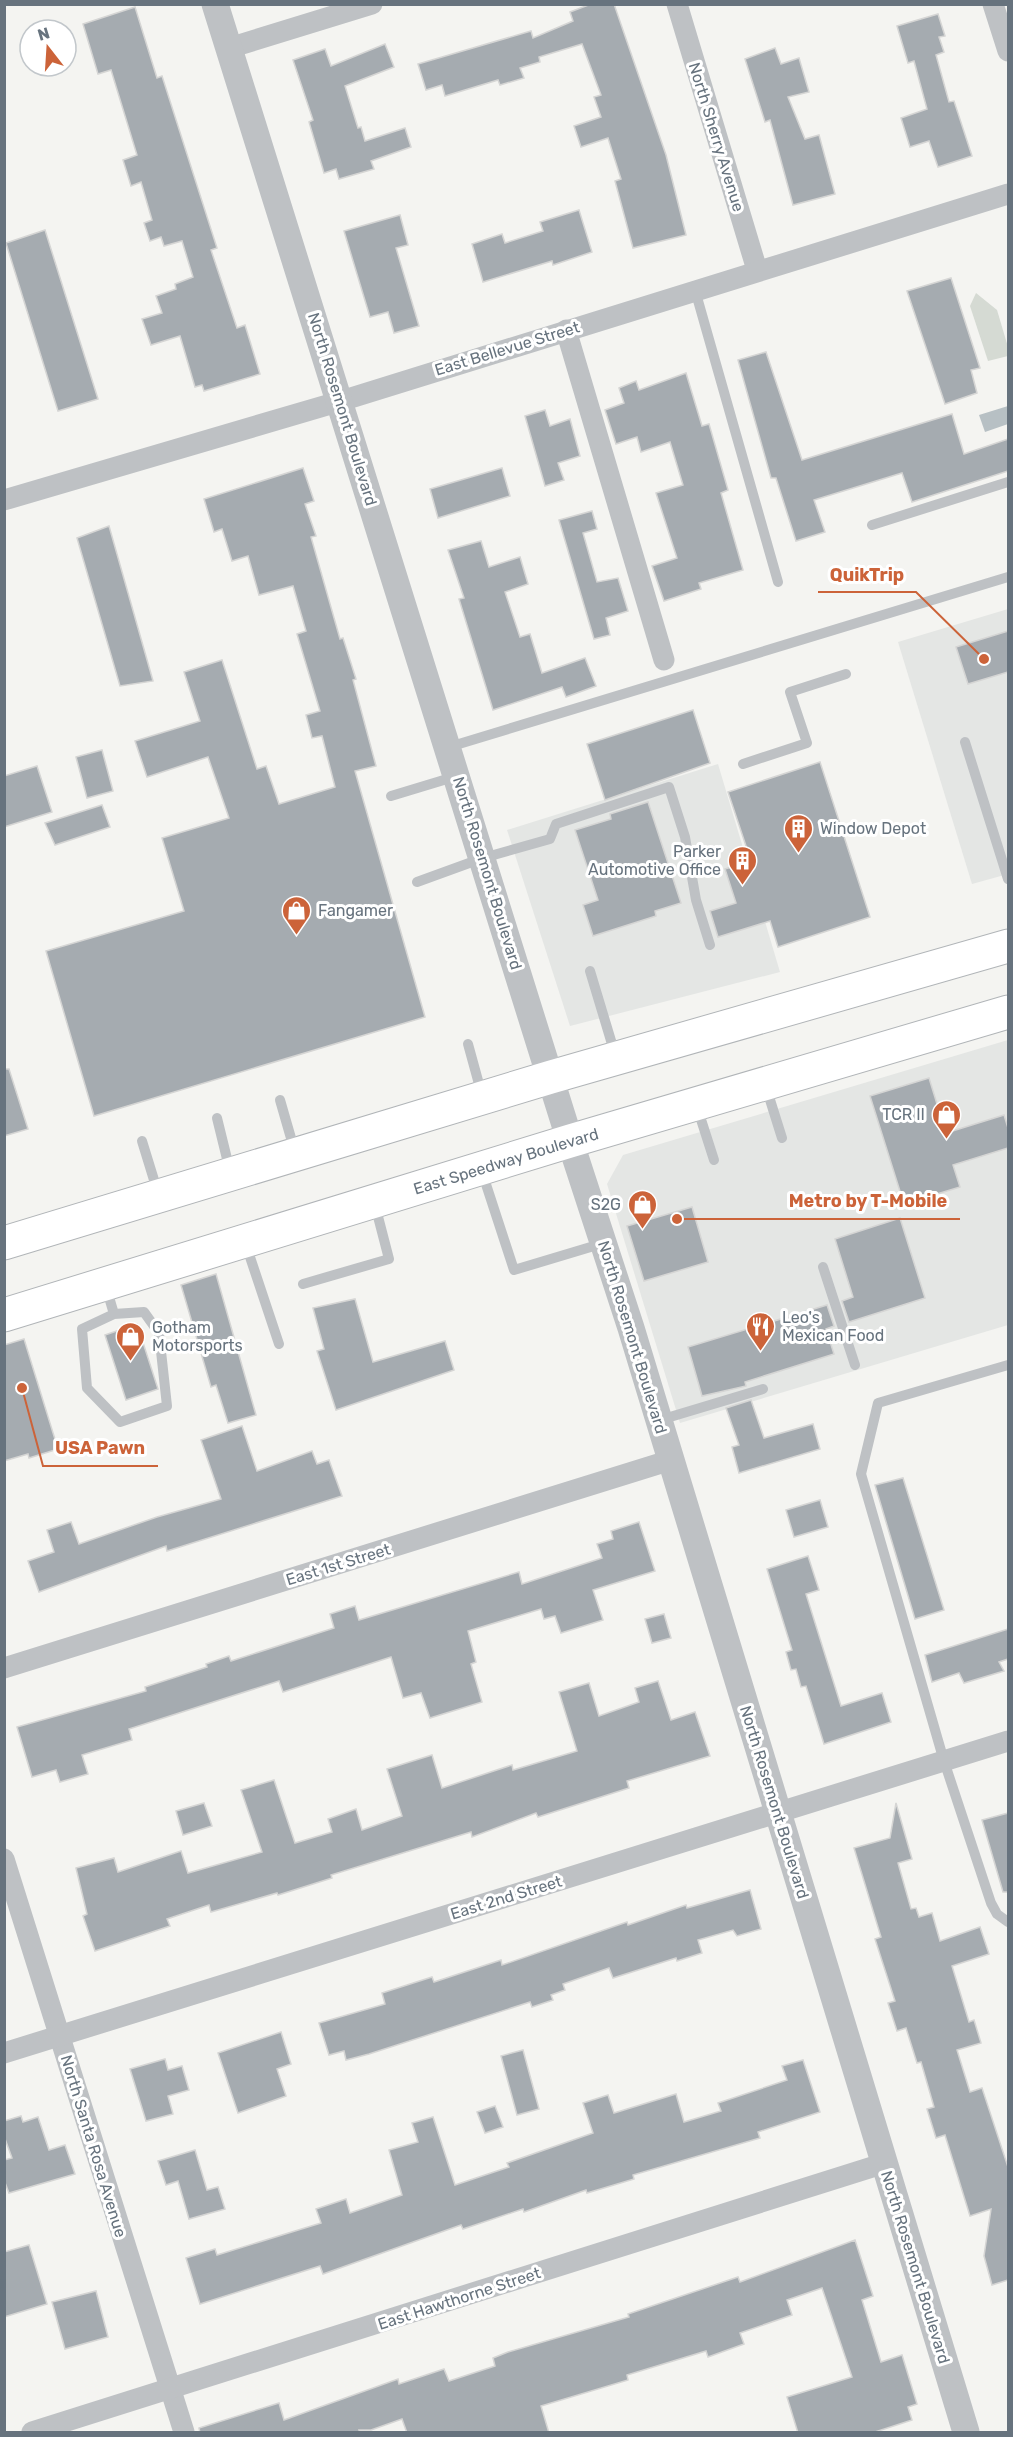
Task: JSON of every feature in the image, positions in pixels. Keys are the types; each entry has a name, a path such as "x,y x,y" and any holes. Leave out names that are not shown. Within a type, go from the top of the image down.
{"main road":[{"path":"4,1243 551,1077 1008,946"},
{"name":"East Speedway Boulevard","path":"4,1315 110,1299 245,1241 1008,1012"}],"street":[{"name":"North Rosemont Boulevard","path":"215,4 659,1420 966,2433"},
{"path":"229,48 372,4"},
{"name":"North Sherry Avenue","path":"677,4 757,270"},
{"path":"993,4 1008,51"},
{"name":"East Bellevue Street","path":"4,500 341,401 757,270 1008,194"},
{"path":"566,330 664,660"},
{"name":"East 1st Street","path":"4,1668 671,1460"},
{"name":"East 2nd Street","path":"4,2054 1008,1741"},
{"name":"North Santa Rosa Avenue","path":"4,1859 184,2433"},
{"name":"East Hawthorne Street","path":"32,2433 885,2163"}],"lane":[{"path":"695,290 778,582"},
{"path":"872,525 1008,482"},
{"path":"449,747 1008,577"},
{"path":"743,764 807,743 790,692 846,674"},
{"path":"966,742 1008,879"},
{"path":"392,796 458,776"},
{"path":"417,882 483,858 550,839 556,824 669,788 685,837 696,900 710,945"},
{"path":"590,971 616,1058"},
{"path":"468,1044 483,1098"},
{"path":"765,1084 782,1138"},
{"path":"280,1100 296,1155"},
{"path":"696,1104 714,1160"},
{"path":"217,1118 231,1174"},
{"path":"142,1142 159,1196"},
{"path":"481,1169 514,1270 603,1243"},
{"path":"303,1284 389,1259 374,1202"},
{"path":"245,1241 279,1344"},
{"path":"823,1267 855,1365"},
{"path":"110,1299 144,1312 159,1333 167,1406 120,1422 87,1388 82,1329 110,1299"},
{"path":"1008,1365 878,1404 861,1474 944,1761 991,1903 997,1914 1008,1922"},
{"path":"659,1420 763,1389"}],"shaded area":[{"path":"976,293 997,310 1008,347 1008,356 988,361 970,306"},
{"path":"1008,406 1008,424 985,432 979,415"},
{"path":"1008,609 1008,874 972,884 898,642"},
{"path":"718,764 780,972 570,1026 507,830"},
{"path":"1008,1040 1008,1325 680,1423 607,1184 623,1155"}],"building":[{"path":"591,4 614,4 666,155 686,235 633,248 615,181 621,179 608,138 581,147 574,126 601,117 594,97 601,95 582,44 539,57 540,62 520,68 524,78 500,85 498,80 445,96 442,85 426,90 418,64 531,31 533,38 573,21 570,12"},
{"path":"135,7 157,78 162,76 217,248 211,250 237,328 245,325 260,374 204,391 202,385 195,387 180,336 151,345 142,319 162,313 156,296 176,289 175,284 193,277 182,241 164,246 161,237 150,241 144,223 152,220 141,182 131,186 123,160 137,155 111,70 98,74 83,24"},
{"path":"938,14 945,36 939,37 944,52 936,55 949,102 954,101 972,156 938,167 929,141 910,147 901,118 927,109 914,61 908,63 897,26"},
{"path":"385,44 394,67 345,86 358,128 361,127 365,141 405,128 411,147 371,161 374,169 339,179 336,169 324,173 309,122 313,120 293,60 325,49 331,66"},
{"path":"775,48 781,64 799,58 809,92 788,97 805,139 819,135 835,194 793,205 770,120 765,122 745,59"},
{"path":"579,210 592,252 553,265 552,261 483,282 472,244 502,234 505,243 543,231 540,222"},
{"path":"400,215 408,245 396,248 419,326 394,333 388,312 370,317 344,231"},
{"path":"45,230 98,399 58,411 6,243"},
{"path":"951,278 980,368 971,370 977,393 945,404 907,291"},
{"path":"766,352 802,460 952,414 964,454 1008,439 1008,471 912,502 902,473 814,500 825,532 796,541 776,478 771,478 738,360"},
{"path":"686,373 702,426 709,424 728,490 721,493 743,570 699,583 701,589 664,601 652,566 677,558 656,493 683,485 670,442 641,452 637,437 616,444 605,410 624,403 619,388 636,381 639,390"},
{"path":"545,410 550,426 570,419 580,456 558,463 564,480 545,486 525,416"},
{"path":"303,468 314,501 305,504 316,536 311,537 340,639 343,638 356,679 353,680 376,766 355,771 425,1017 94,1116 46,951 184,911 162,838 229,818 208,757 147,777 135,741 200,721 184,672 222,660 257,769 266,766 279,804 335,787 322,736 312,738 306,715 320,711 297,634 306,631 293,586 259,595 248,556 232,561 222,529 214,532 204,499"},
{"path":"502,468 510,496 438,518 430,489"},
{"path":"592,511 597,529 583,533 597,582 618,578 628,611 606,618 610,635 594,639 559,520"},
{"path":"109,526 153,681 120,686 77,538"},
{"path":"481,541 489,567 520,557 528,584 505,592 520,637 530,634 542,673 585,658 596,686 566,697 562,687 493,710 459,599 464,598 448,550"},
{"path":"1008,631 1008,672 968,684 956,647"},
{"path":"693,710 710,763 605,800 587,744"},
{"path":"102,750 113,791 87,798 76,757"},
{"name":"Window Depot","path":"820,762 870,917 778,947 770,921 718,937 710,911 736,903 725,869 751,861 728,792"},
{"path":"37,766 52,812 4,827 4,776"},
{"path":"648,802 681,903 655,911 656,916 593,936 583,905 598,900 575,830 611,819 610,814"},
{"path":"102,805 110,827 55,845 45,823"},
{"path":"4,1069 9,1069 28,1129 4,1136"},
{"name":"TCR II","path":"929,1078 946,1133 1004,1115 1008,1128 1008,1148 953,1165 960,1187 904,1204 870,1096"},
{"path":"692,1207 708,1262 644,1281 627,1226"},
{"path":"900,1218 925,1298 849,1322 842,1301 853,1297 835,1239"},
{"path":"216,1274 256,1415 228,1423 216,1385 211,1387 181,1285"},
{"path":"355,1299 373,1362 445,1341 454,1370 336,1410 317,1351 324,1349 313,1308"},
{"name":"Leo's Mexican Food","path":"827,1305 834,1326 826,1329 834,1354 745,1382 746,1386 702,1396 688,1347"},
{"name":"Gotham Motorsports","path":"137,1324 158,1389 126,1400 105,1335"},
{"path":"24,1339 58,1449 29,1458 28,1454 4,1461 4,1345"},
{"path":"751,1400 764,1438 813,1424 820,1449 739,1473 732,1447 739,1445 726,1408"},
{"path":"242,1426 257,1471 312,1451 317,1464 329,1460 342,1496 167,1551 166,1546 39,1592 28,1561 54,1552 47,1530 71,1522 79,1544 157,1517 221,1499 201,1440"},
{"path":"903,1478 944,1610 915,1619 875,1485"},
{"path":"820,1500 828,1527 794,1537 786,1510"},
{"path":"639,1522 655,1571 593,1590 603,1620 561,1633 555,1616 544,1619 541,1609 468,1631 476,1662 471,1664 482,1702 430,1718 421,1693 403,1698 391,1657 283,1692 279,1681 129,1729 132,1740 82,1755 88,1774 60,1782 56,1770 32,1777 17,1727 146,1691 145,1687 207,1667 206,1664 229,1656 231,1661 334,1628 330,1614 355,1606 359,1620 519,1572 522,1584 602,1558 597,1544 613,1539 611,1531"},
{"path":"808,1556 819,1590 806,1594 841,1706 882,1693 891,1722 824,1744 806,1686 801,1687 796,1669 791,1670 786,1652 792,1650 767,1569"},
{"path":"664,1614 671,1638 652,1643 645,1619"},
{"path":"1008,1629 1008,1659 999,1662 1004,1671 964,1683 959,1673 932,1682 925,1655"},
{"path":"658,1681 671,1720 695,1712 710,1756 627,1781 629,1788 538,1817 536,1813 472,1837 471,1832 331,1875 332,1878 278,1895 277,1893 211,1912 209,1905 167,1919 170,1926 95,1951 83,1916 87,1914 76,1868 114,1858 118,1872 181,1851 188,1873 262,1852 241,1790 274,1780 295,1843 332,1832 328,1819 356,1809 362,1830 402,1816 387,1769 432,1755 442,1788 512,1765 513,1770 577,1751 559,1692 589,1683 599,1716 639,1702 635,1688"},
{"path":"204,1803 212,1826 183,1835 176,1811"},
{"path":"896,1803 912,1859 898,1863 911,1909 916,1908 919,1917 932,1913 940,1941 980,1927 989,1954 952,1966 969,2022 974,2020 981,2043 957,2050 970,2092 982,2088 1008,2167 1008,2280 992,2285 984,2256 991,2209 970,2216 945,2135 936,2138 927,2109 934,2107 921,2062 917,2063 906,2028 897,2031 888,2003 895,2001 875,1939 881,1937 854,1848 890,1838"},
{"path":"1008,1813 1008,1892 1003,1892 982,1820"},
{"path":"750,1890 761,1929 737,1936 733,1930 698,1940 702,1953 677,1961 676,1958 613,1978 609,1968 563,1984 565,1990 551,1995 553,2000 532,2007 530,2002 346,2060 344,2051 329,2055 319,2023 385,2004 382,1993 432,1977 434,1982 501,1960 502,1965 627,1922 628,1925 686,1905 687,1908"},
{"path":"281,2032 291,2064 277,2069 286,2096 238,2113 218,2053"},
{"path":"523,2050 539,2109 517,2115 501,2056"},
{"path":"165,2059 168,2070 182,2066 189,2090 168,2096 173,2114 146,2121 130,2069"},
{"path":"803,2060 820,2112 758,2132 760,2138 633,2175 634,2179 587,2193 586,2190 524,2212 523,2209 463,2229 461,2225 323,2274 320,2266 200,2304 186,2258 215,2249 217,2255 321,2223 316,2209 346,2199 350,2213 402,2195 389,2150 418,2142 412,2123 433,2117 455,2185 509,2167 507,2163 593,2133 583,2103 608,2095 614,2113 676,2094 684,2122 721,2111 718,2103 787,2080 782,2066"},
{"path":"495,2106 503,2127 485,2133 477,2112"},
{"path":"21,2116 23,2122 38,2117 49,2150 65,2145 75,2174 9,2193 4,2180 4,2160 12,2158 4,2136 4,2121"},
{"path":"195,2150 207,2190 218,2187 225,2209 189,2219 178,2181 166,2185 158,2161"},
{"path":"855,2240 873,2296 862,2300 881,2362 902,2355 917,2404 908,2407 912,2420 872,2433 798,2433 787,2397 852,2377 822,2288 787,2300 792,2315 740,2333 744,2344 708,2357 706,2351 627,2375 628,2380 541,2406 549,2433 407,2433 402,2419 371,2430 359,2430 360,2433 200,2433 199,2428 279,2403 284,2420 398,2379 399,2384 444,2369 449,2381 495,2366 493,2358 508,2352 629,2317 628,2314 738,2277 740,2282"},
{"path":"29,2245 47,2304 4,2317 4,2252"},
{"path":"96,2291 108,2337 65,2349 52,2302"}],"place":[{"name":"QuikTrip","path":"984,659"},
{"name":"Window Depot","path":"799,854"},
{"name":"Parker Automotive Office","path":"742,886"},
{"name":"Fangamer","path":"297,936"},
{"name":"TCR II","path":"946,1140"},
{"name":"Metro by T-Mobile","path":"677,1219"},
{"name":"S2G","path":"642,1230"},
{"name":"Leo's Mexican Food","path":"761,1352"},
{"name":"Gotham Motorsports","path":"131,1362"},
{"name":"USA Pawn","path":"22,1388"}]}
